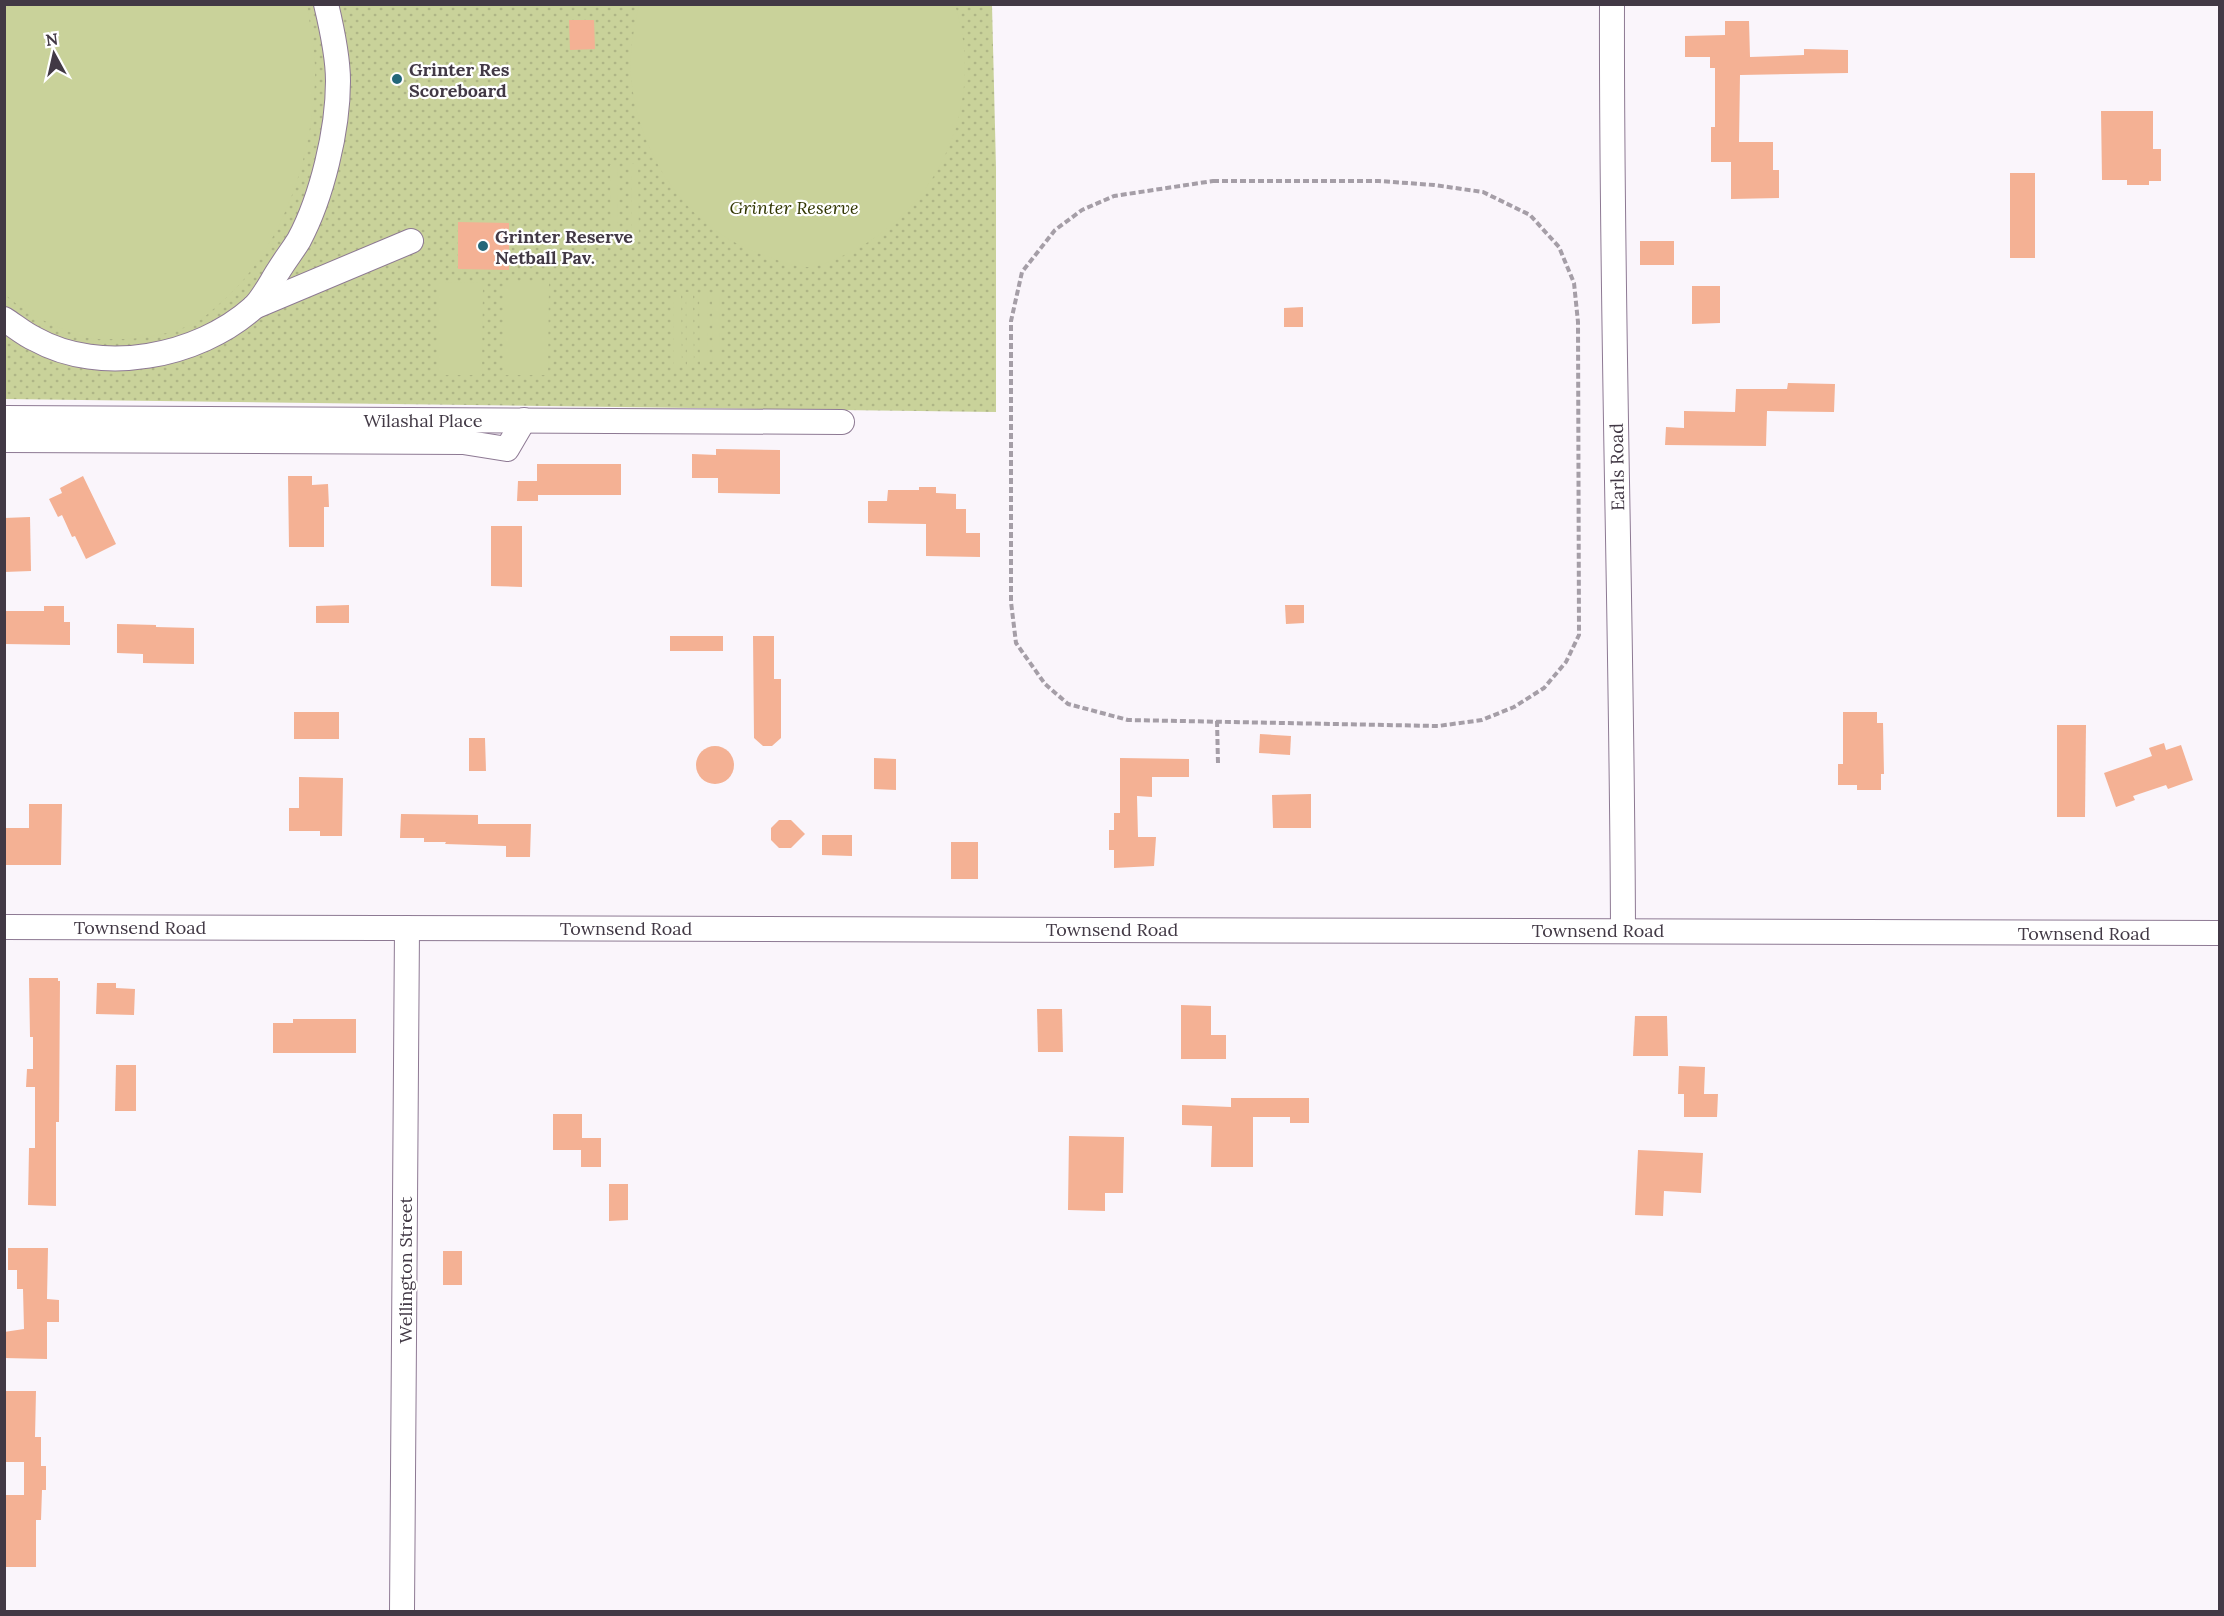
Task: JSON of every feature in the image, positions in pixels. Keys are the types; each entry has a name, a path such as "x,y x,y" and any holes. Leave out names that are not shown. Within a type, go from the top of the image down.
{"street":[{"path":"254,307 299,239 315,203 325,166 334,124 338,82 336,54 326,4"},
{"name":"Earls Road","path":"1612,4 1612,170 1623,772 1623,930"},
{"path":"4,319 36,340 73,353 110,359 143,358 181,349 211,336 254,307 411,240"},
{"name":"Wilashal Place","path":"4,418 842,422"},
{"path":"4,441 463,442 507,449 524,420"},
{"name":"Townsend Road","path":"4,927 2220,933"},
{"name":"Wellington Street","path":"402,1611 407,928"}],"path":[{"path":"1213,181 1379,181 1434,184 1483,192 1530,215 1559,247 1574,283 1578,322 1580,635 1566,662 1544,688 1514,707 1482,720 1438,726 1217,722 1128,720 1068,704 1046,684 1016,643 1011,602 1011,321 1022,272 1055,230 1082,210 1114,196 1213,181"},
{"path":"1217,722 1218,763"}],"green space":[{"path":"5,4 307,5 314,50 315,77 313,108 300,171 276,231 259,259 240,284 200,320 181,329 148,337 92,339 42,320 5,294"},
{"name":"Grinter Reserve","path":"5,5 992,5 996,168 996,412 5,399"},
{"path":"639,5 955,5 963,40 965,75 961,109 951,142 935,174 915,202 890,227 860,247 822,264 803,267 789,264 753,251 728,238 705,222 685,203 668,181 654,157 643,131 635,105 631,77 632,41"},
{"path":"631,164 638,164 639,237 632,237"},
{"path":"610,165 617,165 618,238 611,238"},
{"path":"439,282 483,283 482,375 439,375"},
{"path":"505,282 549,282 548,375 505,375"},
{"path":"673,292 681,292 682,365 674,365"},
{"path":"686,292 693,292 694,366 687,366"},
{"path":"699,293 707,293 708,367 700,367"},
{"path":"712,294 719,294 720,367 713,367"}],"building":[{"path":"569,20 594,20 595,49 570,50"},
{"path":"1725,21 1749,21 1750,57 1804,55 1804,49 1848,50 1848,73 1740,75 1739,142 1773,142 1773,170 1779,170 1779,198 1731,199 1731,162 1711,162 1711,127 1715,127 1715,68 1710,68 1710,57 1685,57 1685,36 1725,35"},
{"path":"2101,111 2153,111 2153,149 2161,149 2161,181 2149,181 2149,185 2127,185 2127,180 2102,180"},
{"path":"2010,173 2035,173 2035,258 2010,258"},
{"name":"Grinter Reserve Netball Pav.","path":"458,222 509,223 509,270 458,269"},
{"path":"1640,241 1674,241 1674,265 1640,265"},
{"path":"1692,286 1720,286 1720,323 1692,324"},
{"path":"1303,307 1303,327 1284,327 1284,308"},
{"path":"1788,383 1835,384 1834,412 1767,411 1766,446 1665,445 1666,427 1684,428 1684,411 1735,412 1736,389 1787,389"},
{"path":"716,449 780,450 780,494 718,493 718,478 692,478 692,454 716,455"},
{"path":"537,464 621,464 621,495 538,495 538,501 517,501 518,481 537,481"},
{"path":"83,476 116,544 86,559 75,536 72,537 62,515 58,517 49,499 62,493 60,488"},
{"path":"288,476 312,476 312,485 328,484 329,507 324,507 324,547 289,547"},
{"path":"919,487 936,487 936,493 956,494 956,509 966,509 966,533 980,533 980,557 926,556 926,524 868,523 868,501 887,501 888,490 919,490"},
{"path":"30,517 31,571 4,572 4,518"},
{"path":"491,526 522,526 522,587 491,586"},
{"path":"349,605 349,623 316,623 316,606"},
{"path":"1285,605 1304,605 1304,623 1286,624"},
{"path":"44,606 64,606 64,622 70,622 70,645 4,644 4,611 44,611"},
{"path":"117,624 194,628 194,664 143,663 143,654 117,653"},
{"path":"670,636 723,636 723,651 670,651"},
{"path":"753,636 774,636 774,679 781,679 781,738 772,746 763,746 754,738"},
{"path":"294,712 339,712 339,739 294,739"},
{"path":"1843,712 1877,712 1877,723 1883,723 1884,774 1881,774 1881,790 1857,790 1857,785 1838,785 1838,764 1843,764"},
{"path":"2057,725 2086,725 2085,817 2057,817"},
{"path":"1260,734 1291,736 1290,755 1259,753"},
{"path":"469,738 485,738 486,771 469,771"},
{"path":"2164,743 2166,750 2181,745 2193,780 2168,789 2166,785 2133,796 2135,800 2116,807 2104,773 2152,756 2149,748"},
{"path":"715,746 722,747 728,752 733,758 733,772 728,778 722,783 715,784 708,783 702,778 697,772 696,765 697,758 702,752 708,747"},
{"path":"874,758 896,759 896,790 874,789"},
{"path":"1120,758 1189,759 1189,777 1152,777 1152,797 1137,796 1138,837 1156,837 1154,866 1114,868 1114,850 1109,850 1109,830 1114,830 1114,813 1120,813"},
{"path":"299,777 343,778 342,836 320,836 320,831 289,831 289,808 299,808"},
{"path":"1311,794 1311,828 1273,828 1272,795"},
{"path":"29,804 62,804 61,865 4,865 4,828 29,828"},
{"path":"401,814 478,815 478,824 531,824 530,857 506,857 506,846 445,844 446,842 424,842 424,838 400,838"},
{"path":"779,820 791,820 805,834 791,848 779,848 771,840 771,828"},
{"path":"822,835 852,835 852,856 822,855"},
{"path":"951,842 978,842 978,879 951,879"},
{"path":"29,978 58,978 60,981 56,1206 28,1205 29,1148 35,1148 35,1087 26,1087 27,1069 33,1069"},
{"path":"97,983 116,983 116,988 135,989 134,1015 96,1014"},
{"path":"1181,1005 1211,1006 1211,1035 1226,1035 1226,1059 1181,1059"},
{"path":"1037,1009 1062,1009 1063,1052 1038,1052"},
{"path":"1635,1016 1667,1016 1668,1056 1633,1056"},
{"path":"293,1019 356,1019 356,1053 273,1053 273,1023 293,1023"},
{"path":"116,1065 136,1065 136,1111 115,1111"},
{"path":"1679,1066 1705,1067 1704,1094 1718,1094 1717,1117 1684,1117 1684,1094 1678,1094"},
{"path":"1231,1098 1309,1098 1309,1123 1290,1123 1290,1117 1253,1117 1253,1167 1211,1167 1212,1126 1182,1125 1182,1105 1231,1107"},
{"path":"553,1114 582,1114 582,1138 601,1138 601,1167 581,1167 581,1150 553,1150"},
{"path":"1069,1136 1124,1137 1123,1193 1105,1193 1105,1211 1068,1210"},
{"path":"1638,1150 1703,1153 1701,1193 1664,1191 1663,1216 1635,1215"},
{"path":"609,1184 628,1184 628,1220 609,1221"},
{"path":"8,1248 48,1248 47,1299 59,1300 59,1322 47,1322 47,1359 4,1358 4,1332 24,1329 23,1289 17,1289 17,1270 8,1270"},
{"path":"443,1251 462,1251 462,1285 443,1285"},
{"path":"4,1391 36,1391 35,1437 41,1437 41,1466 46,1466 46,1490 42,1490 41,1520 36,1520 36,1567 4,1567 4,1495 24,1495 24,1462 4,1462"}],"place":[{"name":"Grinter Res Scoreboard","path":"397,79"},
{"name":"Grinter Reserve Netball Pav.","path":"483,246"}]}
